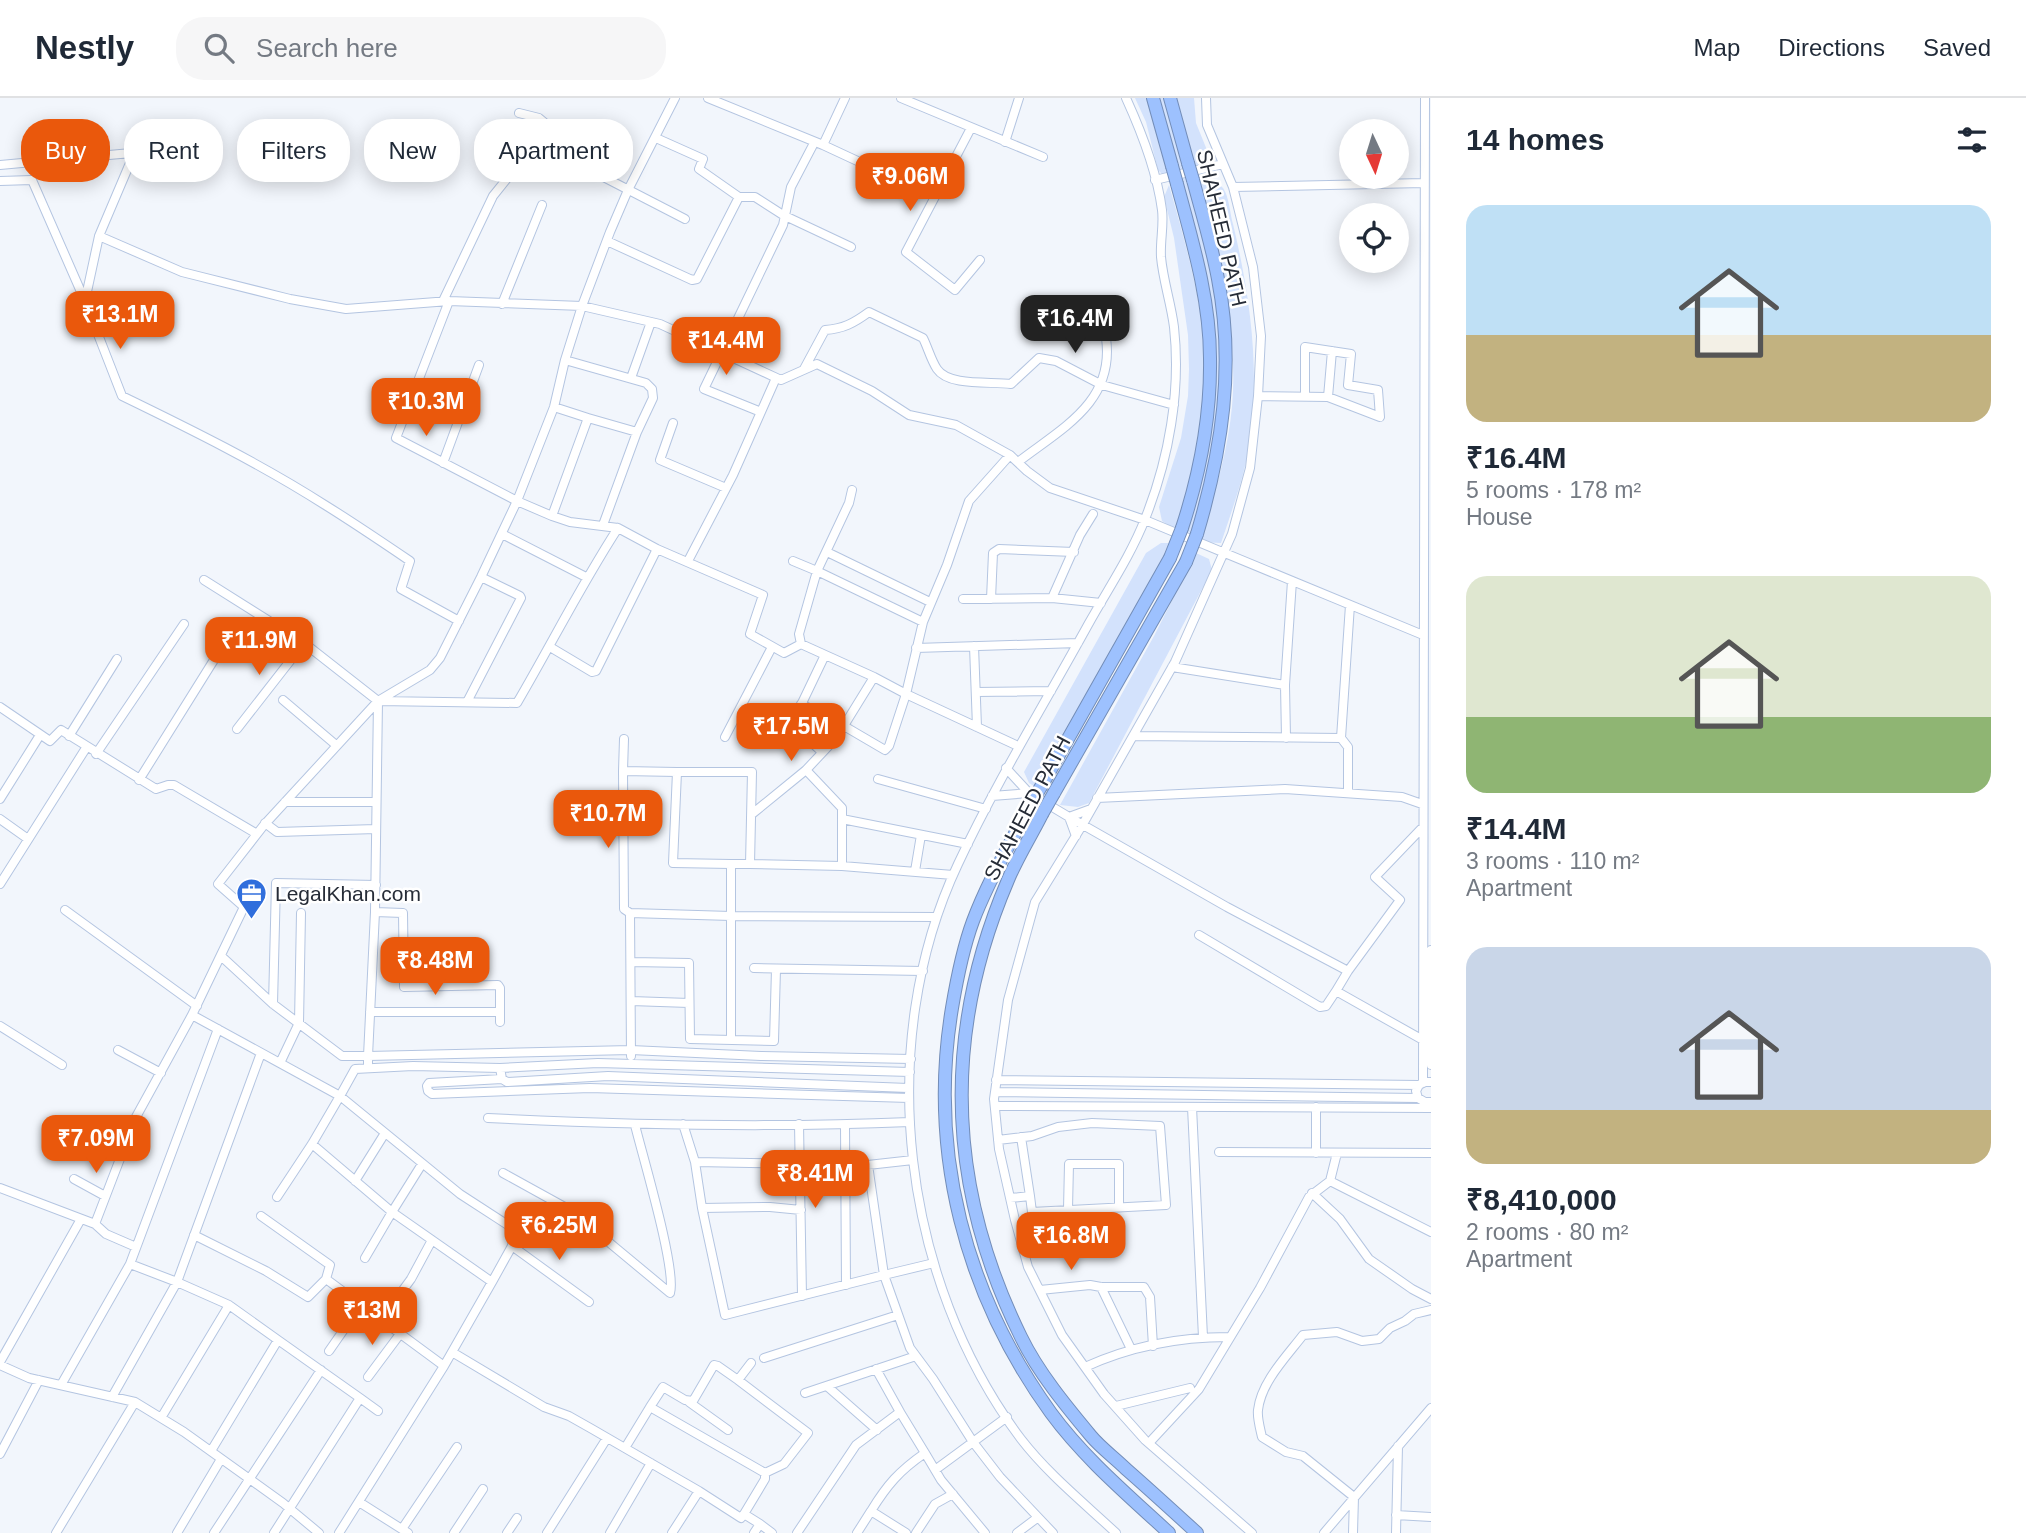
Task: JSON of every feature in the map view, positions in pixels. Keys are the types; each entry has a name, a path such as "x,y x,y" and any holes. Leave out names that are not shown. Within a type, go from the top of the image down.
{"highway":[{"name":"SHAHEED PATH","path":"1153,98 1201,280 1210,356 1207,421 1201,457 1182,528 1158,583 1029,807 994,874 973,922 958,972 949,1029 944,1105 949,1171 962,1230 983,1293 1010,1348 1051,1413 1101,1471 1169,1533"},
{"name":"SHAHEED PATH","path":"1170,98 1218,278 1227,355 1223,423 1217,460 1197,534 1186,562 1042,814 1008,880 979,963 965,1032 960,1100 965,1168 986,1253 1021,1338 1046,1377 1093,1438 1197,1533"}],"street":[{"path":"95,1224 136,1117 197,1006 244,907 218,884 265,823 378,701 429,670 440,658 517,501 554,407 582,306 607,241 628,190 675,98"},
{"path":"708,98 722,101 894,178"},
{"path":"761,412 704,389 783,225 791,187 845,98"},
{"path":"901,98 1043,157"},
{"path":"1005,142 1019,98"},
{"path":"1116,1533 1053,1473 1022,1439 968,1352 934,1263 924,1228 913,1160 908,1088 923,971 936,917 953,875 1006,768 1079,643 1145,520 1169,438 1174,405 1174,328 1161,257 1163,214 1138,123 1126,98"},
{"path":"1206,98 1207,125 1233,187 1253,267 1261,336 1251,468 1232,534 1172,667 1087,811 1083,824 1035,902 1008,1000 996,1080 995,1106 998,1140 1028,1267 1062,1335 1104,1394 1149,1443 1252,1533"},
{"path":"1418,1098 1416,1091 1424,1083 1427,1071 1421,829 1423,635 1427,577 1425,98"},
{"path":"519,113 540,119"},
{"path":"971,128 906,252 955,289 979,260"},
{"path":"656,138 704,159 699,169 739,197 755,197 783,215 851,247"},
{"path":"0,165 131,153 130,163 99,236 85,301"},
{"path":"1155,180 1223,164"},
{"path":"0,181 32,180 85,301 122,396 187,428 323,503 410,562 401,589 459,621"},
{"path":"504,182 493,196 446,301 396,438 517,501 570,522 618,528 657,550 688,561 763,596 750,634 784,653 801,644"},
{"path":"613,182 685,219"},
{"path":"1233,187 1424,183"},
{"path":"607,241 692,280 697,279 739,197"},
{"path":"502,304 542,205"},
{"path":"99,236 182,272 290,299 346,309 446,301 582,306 660,324 781,380 817,364 872,391 909,415 956,425 1010,455 1050,488 1145,520 1423,635"},
{"path":"803,369 825,330 840,329 859,321 869,312 923,338 938,371 947,376 973,383 1011,384 1039,358 1050,359 1102,386 1174,405"},
{"path":"1017,462 1080,415 1102,386 1108,348 1106,338 1067,314"},
{"path":"631,378 650,322"},
{"path":"1258,396 1328,397 1380,417 1378,390 1348,385 1351,354 1305,347 1305,396"},
{"path":"1328,397 1332,351"},
{"path":"565,360 631,378 646,383 652,389 653,398 637,432 603,525"},
{"path":"443,463 479,365"},
{"path":"688,561 726,488 776,378"},
{"path":"554,407 637,432"},
{"path":"552,516 589,418"},
{"path":"673,422 660,460 726,488"},
{"path":"800,704 885,750 889,746 906,694 923,622 947,565 969,501 1010,455"},
{"path":"801,644 799,634 817,570 849,503 852,490"},
{"path":"1052,598 1093,514"},
{"path":"204,580 304,643 378,701 517,702 550,647 586,577 618,528"},
{"path":"502,534 586,577"},
{"path":"991,599 993,553 999,549 1074,552"},
{"path":"550,647 592,672 596,671 657,550"},
{"path":"827,552 930,602"},
{"path":"793,561 923,622"},
{"path":"467,702 521,598 481,577"},
{"path":"1286,738 1285,685 1292,581"},
{"path":"963,599 1052,598 1101,603"},
{"path":"1348,792 1348,747 1341,738 1350,605"},
{"path":"139,780 237,623"},
{"path":"96,754 184,624"},
{"path":"237,729 304,643"},
{"path":"916,648 1079,643"},
{"path":"801,644 1018,746"},
{"path":"974,646 977,727"},
{"path":"725,737 772,647"},
{"path":"822,752 792,723 825,655"},
{"path":"69,736 117,659"},
{"path":"1172,667 1285,685"},
{"path":"752,814 806,770 837,737 874,677"},
{"path":"975,692 1051,691"},
{"path":"283,700 336,746"},
{"path":"368,1068 376,885 378,701"},
{"path":"1,710 50,741 61,730 139,780 156,789 174,785 257,834"},
{"path":"0,799 40,735"},
{"path":"1133,736 1341,738"},
{"path":"624,739 624,909 630,913 936,917"},
{"path":"0,884 86,748"},
{"path":"1006,768 1029,793 1065,815 1227,907 1348,971"},
{"path":"806,770 842,808 842,866"},
{"path":"623,771 751,772 750,864"},
{"path":"677,772 673,863 842,866 953,875"},
{"path":"878,779 986,808"},
{"path":"1097,798 1285,789 1402,797 1422,804"},
{"path":"992,796 1029,793"},
{"path":"285,802 376,802"},
{"path":"1065,815 1073,809 1087,811"},
{"path":"1065,815 1076,836"},
{"path":"0,819 28,839"},
{"path":"842,819 968,844"},
{"path":"265,823 277,832 376,829"},
{"path":"1199,935 1320,1007 1326,1006 1399,900 1375,877 1421,829"},
{"path":"915,871 921,835"},
{"path":"731,864 731,1040"},
{"path":"273,1004 276,883 376,885"},
{"path":"65,910 197,1006"},
{"path":"375,912 402,913 404,987 498,985 500,1022"},
{"path":"280,1063 299,1023 300,913"},
{"path":"630,913 631,1064"},
{"path":"1431,950 1426,1042 1431,1065"},
{"path":"221,956 273,1004 342,1056 631,1050 911,1059"},
{"path":"631,962 689,963 690,1039 774,1041 776,969"},
{"path":"754,968 923,971"},
{"path":"1336,991 1426,1042"},
{"path":"631,1002 690,1003"},
{"path":"370,1012 500,1012"},
{"path":"192,1015 340,1096 460,1194 514,1229 512,1246 452,1353 339,1533"},
{"path":"0,1026 62,1065"},
{"path":"61,1385 130,1264 218,1029"},
{"path":"118,1049 160,1073"},
{"path":"112,1397 177,1282 261,1053"},
{"path":"277,1197 312,1144 355,1069 413,1066 499,1068 598,1063 909,1072"},
{"path":"499,1068 502,1079"},
{"path":"908,1088 608,1076 429,1083 427,1086 432,1094 590,1088 909,1098"},
{"path":"996,1080 1424,1083"},
{"path":"995,1092 1418,1098 1431,1102"},
{"path":"995,1106 1431,1108"},
{"path":"1192,1107 1203,1337"},
{"path":"1316,1107 1316,1153"},
{"path":"488,1118 635,1125 845,1125 910,1122"},
{"path":"998,1140 1058,1127 1092,1123 1160,1126 1166,1205 1032,1212 1021,1137"},
{"path":"683,1124 695,1162 725,1315 934,1263"},
{"path":"799,1124 802,1296"},
{"path":"503,1172 570,1210 670,1293 672,1286 666,1250 635,1125"},
{"path":"845,1125 846,1285"},
{"path":"355,1181 385,1133"},
{"path":"312,1144 392,1212 492,1282"},
{"path":"1219,1152 1431,1153"},
{"path":"1149,1443 1199,1389 1260,1288 1312,1193 1329,1181 1336,1153"},
{"path":"846,1163 868,1165 913,1160"},
{"path":"695,1162 800,1164"},
{"path":"365,1258 422,1164"},
{"path":"1068,1209 1069,1164 1119,1164 1119,1207"},
{"path":"868,1165 884,1275 910,1348 973,1442 1000,1477 1053,1533"},
{"path":"74,1179 106,1196"},
{"path":"1329,1181 1431,1232"},
{"path":"0,1188 95,1224 106,1234 136,1247"},
{"path":"1312,1193 1340,1219 1369,1259 1431,1299"},
{"path":"1010,1198 1030,1196"},
{"path":"702,1208 801,1210"},
{"path":"194,1235 266,1271 308,1297 326,1279 330,1265 261,1216"},
{"path":"81,1219 0,1364 39,1380 135,1402 211,1451 319,1533"},
{"path":"381,1320 411,1279 432,1240"},
{"path":"512,1246 589,1302"},
{"path":"130,1264 229,1305 378,1410"},
{"path":"326,1279 444,1366"},
{"path":"1040,1290 1090,1285 1135,1286 1147,1289 1150,1297 1153,1346"},
{"path":"1101,1287 1131,1349"},
{"path":"161,1418 229,1305"},
{"path":"329,1351 361,1305"},
{"path":"1354,1497 1303,1457 1286,1452 1262,1437 1258,1409 1264,1391 1303,1335 1337,1332 1362,1341 1379,1339 1390,1328 1414,1314 1431,1310"},
{"path":"764,1358 898,1315"},
{"path":"368,1377 400,1334"},
{"path":"1085,1367 1131,1349 1203,1337 1229,1337"},
{"path":"211,1451 278,1340"},
{"path":"452,1353 544,1407 569,1416 741,1518 765,1479 765,1473"},
{"path":"805,1393 916,1356"},
{"path":"738,1380 751,1363"},
{"path":"689,1402 693,1401 714,1365 719,1366 808,1433 784,1464 765,1473"},
{"path":"876,1369 935,1470 985,1533"},
{"path":"214,1533 321,1370"},
{"path":"0,1454 39,1380"},
{"path":"625,1448 663,1387 728,1430"},
{"path":"828,1387 877,1430"},
{"path":"1116,1406 1190,1388"},
{"path":"274,1533 360,1398"},
{"path":"56,1533 135,1402"},
{"path":"650,1407 765,1473"},
{"path":"1324,1533 1431,1408"},
{"path":"797,1533 856,1445 900,1412"},
{"path":"935,1470 1007,1417"},
{"path":"547,1533 607,1438"},
{"path":"1396,1533 1398,1446"},
{"path":"359,1502 405,1531 457,1447"},
{"path":"857,1533 888,1483 925,1453"},
{"path":"177,1533 221,1459"},
{"path":"610,1533 652,1464"},
{"path":"454,1533 483,1489"},
{"path":"672,1533 699,1491"},
{"path":"916,1533 935,1504 953,1494"},
{"path":"1353,1533 1354,1497"},
{"path":"871,1511 906,1533"},
{"path":"744,1514 772,1533"},
{"path":"1396,1516 1431,1517"},
{"path":"507,1533 517,1518"},
{"path":"1017,1533 1037,1518"},
{"path":"754,1533 760,1524"}],"shaded area":[{"path":"1135,98 1148,98 1168,176 1158,170 1146,122"},
{"path":"1158,98 1165,98 1214,274 1220,320 1221,390 1216,436 1208,478 1192,533 1186,532 1215,350"},
{"path":"1175,98 1194,98 1196,123 1209,155 1206,163 1196,169"},
{"path":"1198,179 1218,184 1227,196 1252,332 1254,386 1250,441 1238,492 1221,543 1200,542 1226,448 1232,410 1233,364 1223,284"},
{"path":"1169,185 1197,295 1204,366 1204,394 1197,450 1175,529 1162,521 1159,507 1181,438 1188,396 1189,369 1188,335 1174,238 1164,197"},
{"path":"1161,543 1169,543 1162,563 1037,788 1029,783 1024,772 1146,553"},
{"path":"1196,553 1209,559 1212,570 1089,803 1078,807 1060,805 1154,636"}],"place":[{"name":"LegalKhan.com","path":"252,920"}]}
